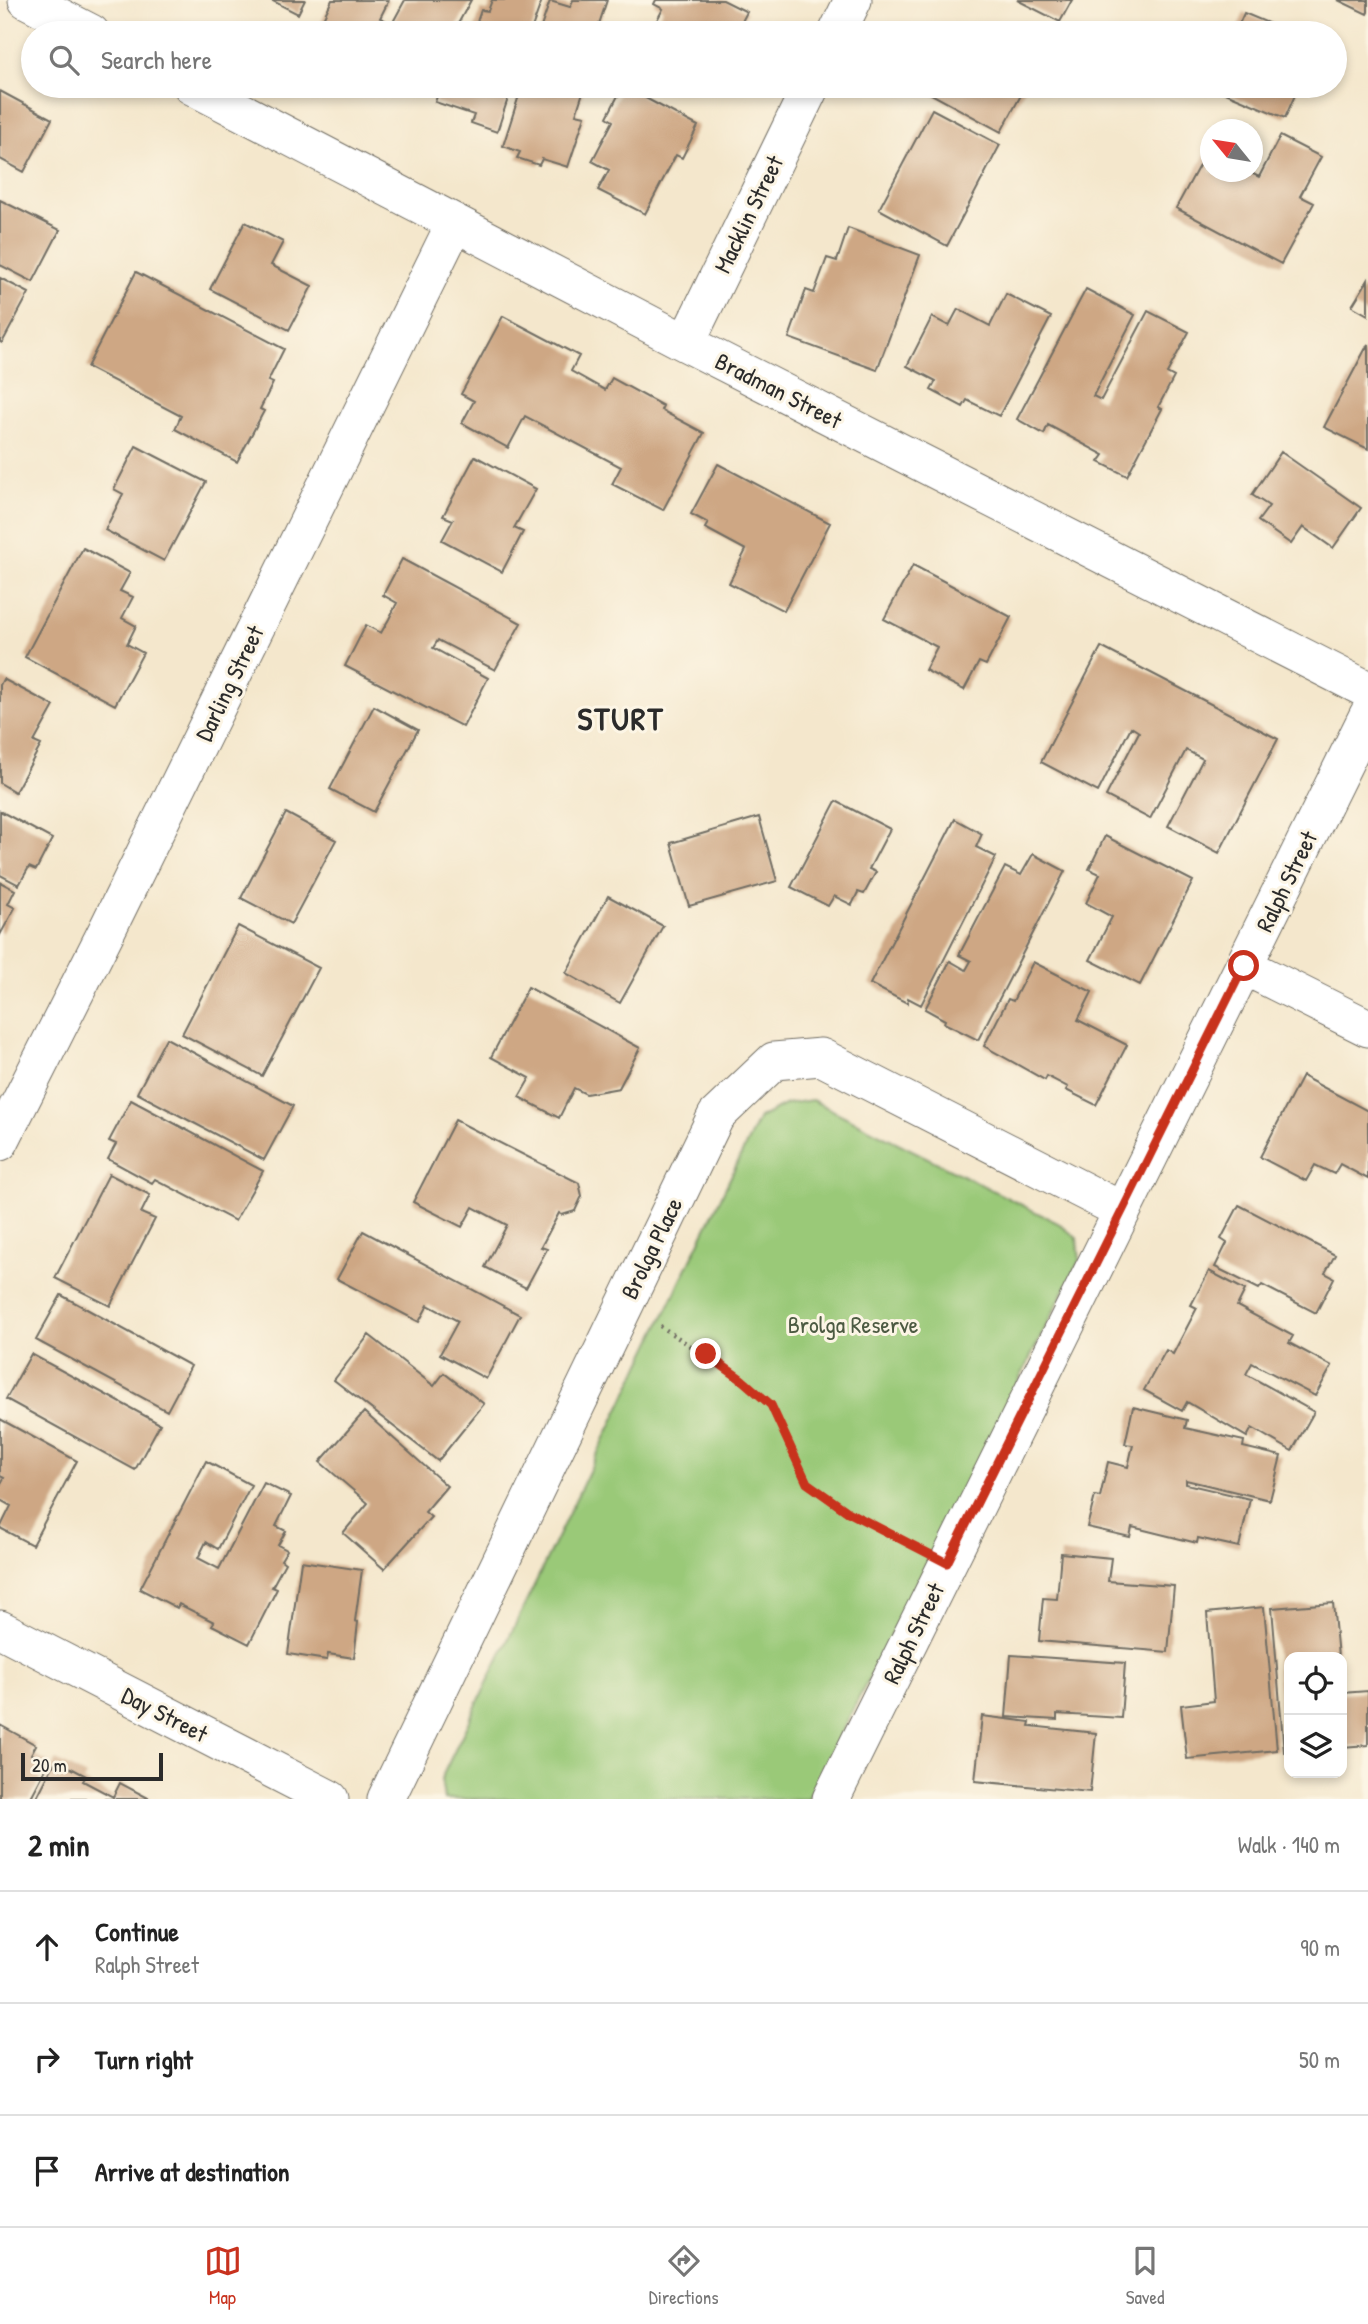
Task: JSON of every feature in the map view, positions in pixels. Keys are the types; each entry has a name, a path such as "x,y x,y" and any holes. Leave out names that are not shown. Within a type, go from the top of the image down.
{"street":[{"path":"27,0 68,21"},
{"path":"842,21 853,0"},
{"name":"Bradman Street","path":"215,98 685,343 1368,690"},
{"name":"Macklin Street","path":"685,343 805,98"},
{"name":"Darling Street","path":"0,1142 455,222"},
{"name":"Ralph Street","path":"831,1799 1368,715"},
{"path":"1244,966 1368,1028"},
{"name":"Brolga Place","path":"386,1799 716,1116 774,1061 821,1057 1121,1210"},
{"name":"Day Street","path":"0,1629 330,1799"}],"path":[{"path":"624,1304 706,1354 771,1405 807,1483 848,1512 947,1563"}],"green space":[{"name":"Brolga Reserve","path":"812,1100 1058,1223 1077,1238 1080,1259 808,1799 444,1799 441,1779 759,1118 786,1104"}],"building":[{"path":"271,0 305,0 298,14"},
{"path":"332,0 389,0 380,18 385,21 322,21"},
{"path":"405,0 471,0 460,21 394,21"},
{"path":"492,0 542,0 534,21 477,21 481,10 488,11"},
{"path":"573,0 607,0 600,21 543,21 550,1 570,7"},
{"path":"656,0 723,0 747,12 742,21 656,21 663,9 654,4"},
{"path":"1017,0 1072,0 1058,21"},
{"path":"1338,0 1368,0 1368,12 1367,14"},
{"path":"1244,13 1263,21 1240,21"},
{"path":"0,91 52,119 24,172 0,159"},
{"path":"436,98 508,98 497,132 471,123 474,115 435,102"},
{"path":"518,98 581,98 576,114 585,116 568,167 542,159 539,165 517,158 520,152 503,146"},
{"path":"617,98 646,98 698,126 682,158 676,155 645,214 598,190 609,170 592,161 613,121 607,117"},
{"path":"938,98 1019,98 1001,132"},
{"path":"1238,98 1294,98 1285,118"},
{"path":"932,109 1000,145 947,246 879,209"},
{"path":"1280,136 1321,157 1300,196 1314,203 1281,264 1176,208 1200,164 1200,182 1263,182 1263,169"},
{"path":"0,200 60,230 33,282 0,265"},
{"path":"245,222 283,242 271,265 312,286 289,330 210,289"},
{"path":"848,228 920,255 877,370 789,338 806,290 814,293 827,258 837,261"},
{"path":"136,272 284,349 268,381 273,383 260,409 264,411 237,462 175,429 181,416 87,367"},
{"path":"0,278 29,293 2,343 0,342"},
{"path":"1368,280 1368,315 1352,306"},
{"path":"1086,289 1135,315 1093,396 1101,400 1148,311 1189,332 1167,373 1174,377 1158,407 1162,409 1127,476 1099,462 1104,455 1048,425 1044,434 1017,419"},
{"path":"1006,294 1051,317 999,416 967,400 963,407 931,390 936,381 907,366 932,317 949,326 958,309 990,326"},
{"path":"503,316 579,356 571,371 605,390 612,378 663,406 661,410 704,433 663,510 612,484 621,467 525,416 508,448 462,423 474,401 461,394"},
{"path":"1368,344 1368,449 1324,427"},
{"path":"136,446 206,482 164,561 105,530 123,494 114,489"},
{"path":"1281,452 1361,508 1333,548 1303,527 1291,544 1258,521 1269,506 1252,495"},
{"path":"475,456 536,489 514,528 523,532 502,572 442,540 453,520 443,516"},
{"path":"718,464 830,523 784,611 729,583 746,550 705,528 708,523 691,514"},
{"path":"83,548 130,573 120,591 133,597 122,618 136,626 127,644 143,653 115,705 25,657"},
{"path":"402,559 521,623 495,670 438,640 433,648 488,678 463,727 345,666 366,625 381,633 389,619 397,603 383,595"},
{"path":"913,565 1011,617 986,665 979,662 964,690 925,670 937,647 884,619"},
{"path":"1101,647 1278,739 1219,853 1168,826 1203,759 1186,750 1150,819 1106,796 1139,732 1131,727 1098,792 1041,762"},
{"path":"3,679 54,706 34,742 41,745 15,792 0,783 0,685"},
{"path":"374,706 418,730 374,812 330,789"},
{"path":"836,801 890,829 869,869 876,872 864,894 858,892 852,905 834,896 828,906 791,887"},
{"path":"0,811 52,839 36,870 29,867 19,885 0,875"},
{"path":"286,813 336,840 291,924 241,898"},
{"path":"759,817 777,881 689,906 671,843"},
{"path":"955,819 982,834 976,847 996,857 921,1005 908,998 907,1003 870,984"},
{"path":"1105,836 1193,881 1140,985 1090,960 1112,917 1086,903 1100,874 1089,869"},
{"path":"1033,854 1065,871 978,1040 944,1023 945,1020 925,1009 950,961 966,970 971,961 959,955 1005,867 1021,875"},
{"path":"0,882 15,890 8,904 15,908 0,935"},
{"path":"608,896 663,926 620,1003 566,973"},
{"path":"238,926 319,968 262,1076 182,1034"},
{"path":"1033,962 1092,992 1078,1020 1127,1045 1096,1105 1066,1090 1068,1087 1047,1076 1045,1080 984,1046 1008,999 1013,1001"},
{"path":"528,987 640,1048 619,1088 586,1094 574,1088 559,1118 519,1097 530,1078 491,1057"},
{"path":"166,1038 293,1106 264,1160 137,1093"},
{"path":"1302,1076 1368,1111 1368,1179 1340,1164 1334,1174 1315,1165 1306,1181 1260,1157"},
{"path":"131,1100 263,1171 235,1221 155,1179 152,1183 108,1159 116,1144 109,1141"},
{"path":"455,1120 579,1183 582,1196 575,1211 562,1215 559,1213 541,1247 547,1249 526,1288 485,1267 507,1225 473,1207 462,1227 413,1202"},
{"path":"109,1174 150,1195 141,1213 155,1219 110,1306 55,1278"},
{"path":"1239,1205 1335,1255 1325,1273 1334,1278 1316,1313 1262,1285 1259,1289 1215,1267 1227,1243 1221,1239"},
{"path":"363,1231 520,1315 486,1379 440,1354 458,1321 428,1305 419,1322 337,1279"},
{"path":"1209,1271 1245,1290 1237,1306 1293,1336 1289,1343 1332,1366 1315,1396 1252,1363 1246,1374 1314,1412 1292,1451 1252,1428 1247,1437 1187,1402 1182,1411 1144,1390 1166,1350 1173,1354 1197,1308 1191,1305"},
{"path":"61,1295 191,1366 167,1411 36,1340"},
{"path":"369,1335 434,1386 444,1373 484,1404 438,1461 334,1380"},
{"path":"31,1354 160,1424 135,1470 6,1399"},
{"path":"1133,1407 1187,1420 1185,1428 1244,1441 1243,1447 1281,1456 1270,1500 1186,1480 1186,1484 1250,1499 1239,1547 1198,1538 1197,1543 1132,1527 1130,1537 1087,1527 1095,1496 1100,1497 1108,1462 1128,1467 1133,1445 1125,1444"},
{"path":"364,1412 447,1486 425,1512 431,1517 384,1569 343,1533 368,1503 320,1462"},
{"path":"0,1419 77,1461 32,1545 0,1528 11,1506 0,1500 0,1485 4,1478 0,1476"},
{"path":"206,1461 251,1485 218,1549 206,1542 198,1558 219,1569 264,1483 291,1496 276,1526 286,1531 278,1545 287,1550 281,1560 285,1563 272,1587 277,1589 249,1644 179,1604 177,1608 140,1589"},
{"path":"1061,1553 1111,1558 1108,1581 1174,1586 1168,1652 1039,1641 1043,1598 1057,1599"},
{"path":"301,1561 362,1570 355,1621 358,1622 354,1658 328,1654 327,1660 288,1654"},
{"path":"1333,1603 1338,1652 1284,1652 1284,1752 1272,1608"},
{"path":"1264,1607 1277,1750 1187,1759 1181,1705 1214,1701 1207,1613"},
{"path":"1011,1655 1125,1663 1121,1718 1057,1714 1057,1720 1006,1717"},
{"path":"1368,1691 1368,1745 1347,1747 1347,1693"},
{"path":"982,1716 1030,1722 1029,1726 1096,1733 1090,1792 975,1781"},
{"path":"0,1725 36,1745 31,1754 49,1763 30,1799 0,1799"},
{"path":"56,1760 86,1776 83,1781 113,1797 120,1783 150,1799 36,1799"}],"district":[{"name":"STURT","path":"621,718"}],"route":[{"path":"706,1354 771,1405 807,1483 848,1512 947,1563 1244,966"}]}
